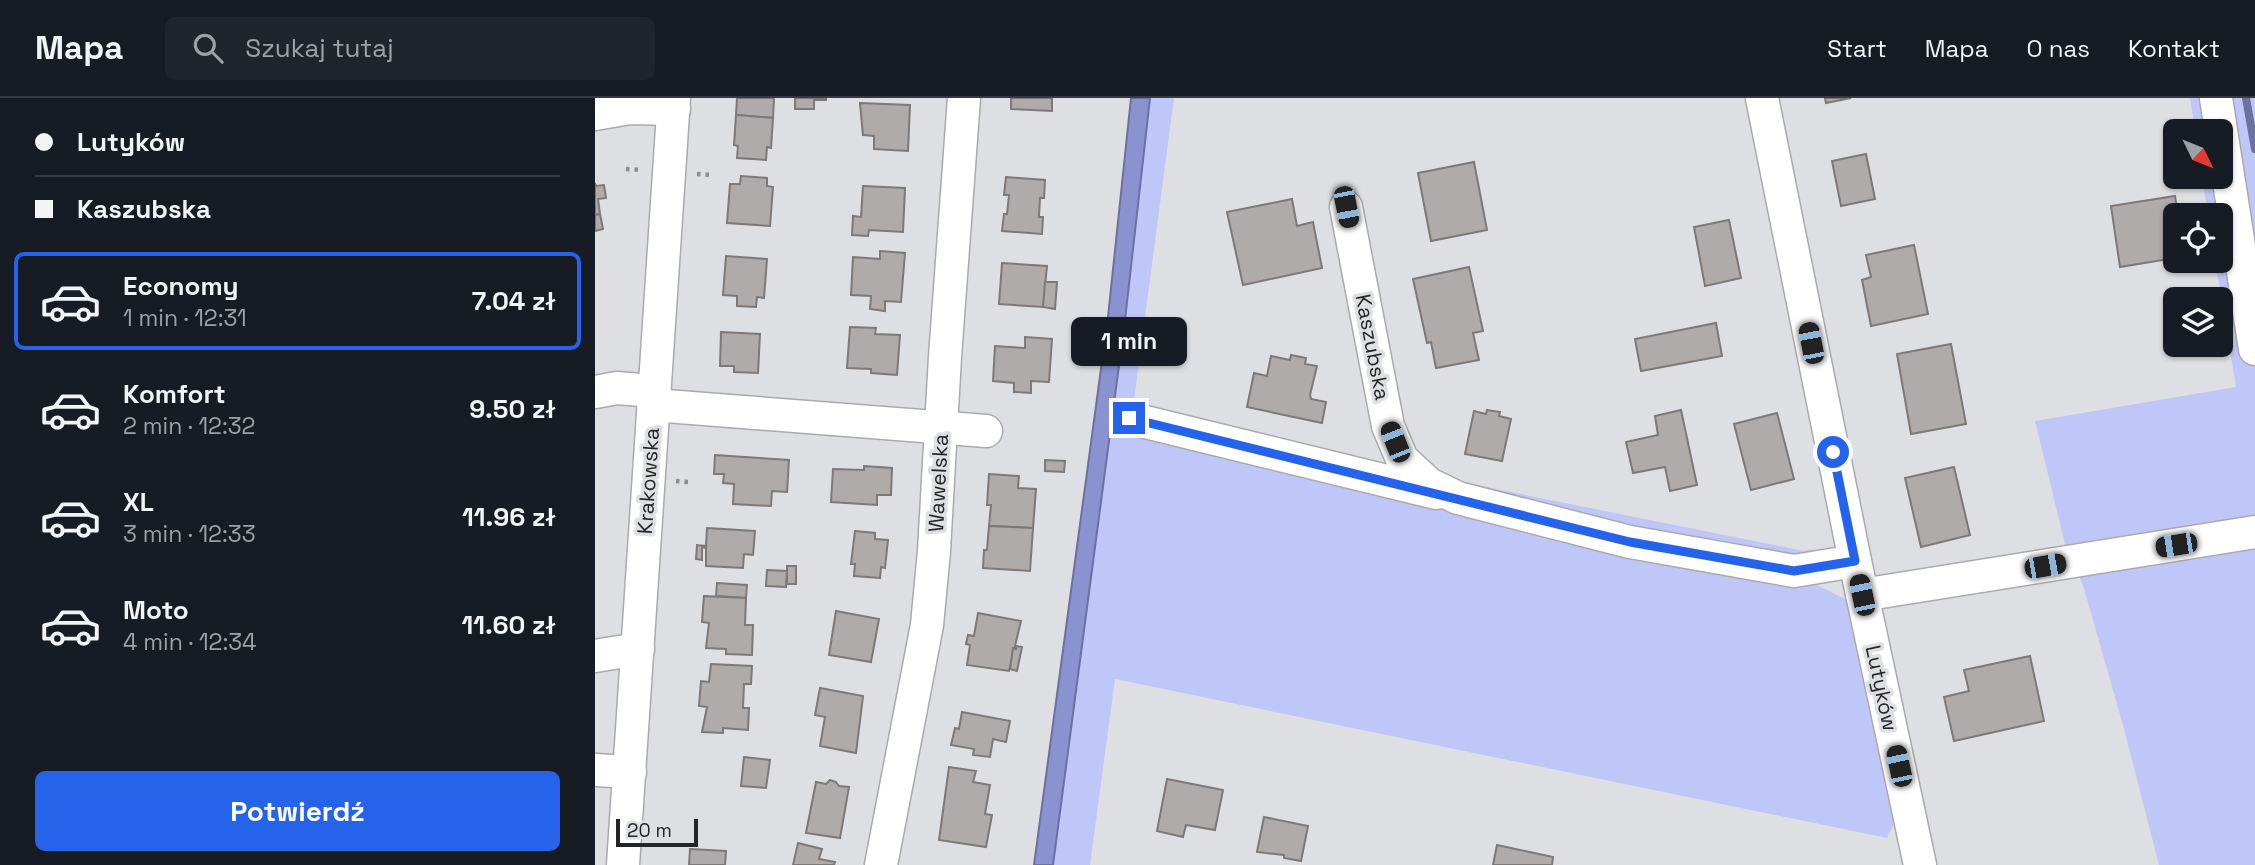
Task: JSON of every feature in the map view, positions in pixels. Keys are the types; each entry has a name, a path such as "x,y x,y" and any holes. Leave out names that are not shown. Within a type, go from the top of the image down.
{"street":[{"name":"Wawelska","path":"881,865 927,625 964,98"},
{"name":"Lutyków","path":"1762,98 1862,595 1920,865"},
{"path":"2216,98 2255,349"},
{"path":"595,114 674,103"},
{"name":"Krakowska","path":"623,865 674,103"},
{"name":"Kaszubska","path":"1346,207 1388,426 1402,459 1429,484 1458,498"},
{"path":"595,392 617,388 653,398 986,431"},
{"name":"Kaszubska","path":"1129,418 1630,542 1794,571 1855,561"},
{"path":"1862,595 2255,532"},
{"path":"595,656 638,649"},
{"path":"595,770 630,772"}],"shaded area":[{"path":"1131,98 1150,98 1125,320 1053,865 1034,865 1108,317"},
{"path":"1150,98 1174,98 1133,408 1813,583 1851,602 1899,814 1887,838 1115,679 1090,865 1053,865 1125,320"},
{"path":"2190,98 2255,98 2255,865 2159,865 2083,585 2065,544 2035,421 2236,387 2231,357 2233,287 2219,287 2217,273 2233,273 2233,203 2206,203 2204,189 2233,189 2233,119 2193,119"},
{"path":"1461,482 1804,551 1816,548 1787,558 1481,495"}],"building":[{"path":"737,98 774,98 773,118 736,115"},
{"path":"795,98 826,100 814,100 814,109 795,109"},
{"path":"1011,98 1052,98 1052,111 1011,109"},
{"path":"1825,98 1851,98 1826,103"},
{"path":"860,103 910,105 908,151 874,149 874,136 863,135"},
{"path":"736,115 773,118 771,148 767,147 766,160 737,158 738,146 734,145"},
{"path":"1866,154 1875,199 1841,206 1832,161"},
{"path":"1474,162 1487,230 1431,241 1418,173"},
{"path":"741,176 767,178 767,186 773,187 770,226 727,223 730,184 740,184"},
{"path":"1006,177 1045,180 1044,198 1040,198 1042,234 1002,231 1009,195 1004,195"},
{"path":"595,183 596,186 604,185 606,198 598,199 600,214 595,215"},
{"path":"863,186 905,188 903,232 869,230 868,236 852,235 853,216 861,217"},
{"path":"2175,196 2176,203 2163,203 2163,260 2120,267 2111,206"},
{"path":"1292,199 1297,226 1313,222 1322,268 1243,285 1227,212"},
{"path":"600,214 603,229 595,231 595,215"},
{"path":"1729,220 1741,278 1705,286 1694,227"},
{"path":"1914,245 1928,314 1871,326 1862,280 1871,277 1866,255"},
{"path":"880,251 905,253 901,302 885,301 885,311 870,309 871,296 851,295 853,257 880,259"},
{"path":"726,256 767,259 764,298 757,297 756,307 737,306 737,296 723,295"},
{"path":"1002,263 1047,266 1043,307 999,304"},
{"path":"1469,267 1483,331 1473,333 1479,360 1436,368 1431,342 1427,343 1413,279"},
{"path":"1045,282 1057,282 1055,309 1043,307"},
{"path":"1716,323 1722,356 1641,371 1635,339"},
{"path":"850,327 876,328 875,334 900,335 897,375 871,373 871,369 847,368"},
{"path":"721,332 760,334 758,373 734,372 734,366 720,366"},
{"path":"1025,337 1052,339 1049,382 1031,381 1031,393 1014,392 1014,383 993,381 995,346 1025,348"},
{"path":"1951,344 1966,424 1911,434 1897,354"},
{"path":"1291,355 1306,358 1305,364 1317,366 1310,395 1311,399 1326,402 1322,423 1247,407 1254,373 1267,376 1271,356 1290,360"},
{"path":"1487,410 1500,412 1499,416 1511,419 1502,461 1465,454 1474,411 1486,414"},
{"path":"1681,410 1697,485 1670,491 1665,467 1633,473 1626,442 1658,435 1655,416"},
{"path":"1777,413 1794,479 1751,490 1734,424"},
{"path":"715,455 789,460 787,492 772,491 771,506 733,504 734,484 723,483 724,474 714,474"},
{"path":"1045,460 1065,461 1064,472 1045,471"},
{"path":"864,466 892,468 891,495 877,495 877,505 831,502 833,469 864,470"},
{"path":"1954,467 1970,535 1921,547 1905,478"},
{"path":"989,474 1019,476 1018,488 1036,489 1033,528 989,526"},
{"path":"989,526 1033,528 1030,571 983,568"},
{"path":"707,528 755,531 753,555 744,554 743,568 706,566 706,548 702,547 702,560 696,559 697,545 706,546"},
{"path":"855,531 875,533 875,539 888,540 885,568 881,567 880,578 854,576 855,564 851,564"},
{"path":"787,566 796,566 796,584 787,584"},
{"path":"767,570 787,571 786,587 766,586"},
{"path":"717,583 747,585 746,598 716,596"},
{"path":"704,596 746,598 745,625 753,625 752,655 726,654 726,649 706,648 709,623 702,622"},
{"path":"836,611 879,619 871,662 829,655"},
{"path":"978,613 1021,621 1009,671 967,665 970,645 966,644 968,635 974,636"},
{"path":"1016,646 1022,647 1017,671 1010,669 1013,648 1016,649"},
{"path":"2030,656 2044,721 1954,741 1944,697 1969,691 1964,670"},
{"path":"711,664 752,666 751,684 744,684 743,708 749,708 748,730 723,728 723,733 702,732 707,707 699,706 701,681 709,682"},
{"path":"820,688 863,696 856,753 820,746 825,717 815,715"},
{"path":"962,712 1010,721 1006,742 993,739 990,757 973,755 974,749 951,745 955,728 959,729"},
{"path":"744,757 770,760 766,788 741,786"},
{"path":"949,767 976,771 973,782 990,785 985,814 992,815 986,847 939,840"},
{"path":"1167,779 1223,790 1215,830 1186,825 1183,837 1157,831"},
{"path":"830,780 839,786 849,787 840,838 806,833 816,782 826,784"},
{"path":"1264,817 1308,826 1301,861 1284,858 1284,855 1257,852"},
{"path":"798,843 822,849 819,859 835,862 834,865 793,865"},
{"path":"1497,845 1553,857 1552,865 1493,865"},
{"path":"690,849 726,851 725,865 689,865"}],"waterway":[{"path":"2246,98 2255,149"}],"route":[{"path":"1129,418 1630,542 1794,571 1855,561 1833,452"}]}
